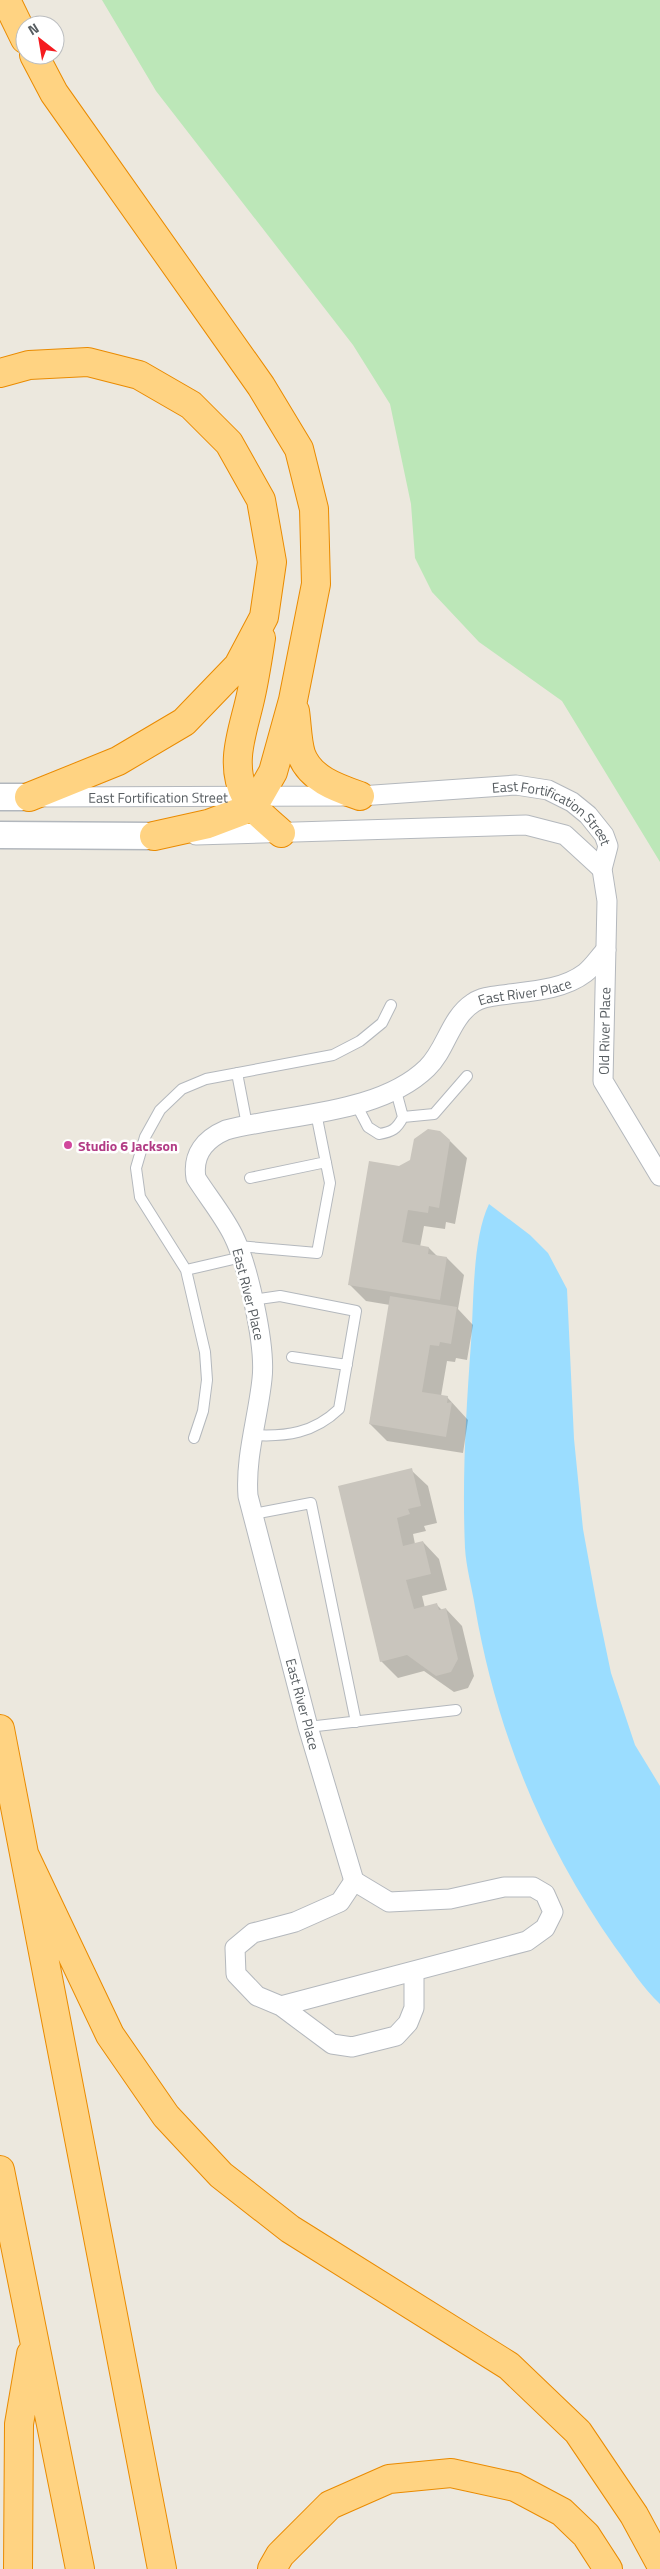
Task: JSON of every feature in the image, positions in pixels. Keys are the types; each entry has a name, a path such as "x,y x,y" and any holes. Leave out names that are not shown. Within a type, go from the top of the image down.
{"highway":[{"path":"6,0 15,18"},
{"path":"39,65 54,93 261,386 299,449 314,508 316,584 294,700 273,772 253,799 208,824 154,836"},
{"path":"0,373 29,365 88,362 139,375 191,405 229,443 261,500 272,562 251,697 239,740 238,768 253,799 281,833"},
{"path":"29,797 118,761 184,722 238,666 264,617"},
{"path":"294,700 301,754 310,768 332,787 360,796"},
{"path":"0,1728 162,2569"},
{"path":"24,1856 110,2035 166,2116 221,2175 290,2229 509,2366 578,2432 634,2515 660,2563"},
{"path":"0,2170 80,2569"},
{"path":"18,2569 19,2424 34,2338"},
{"path":"272,2569 280,2555 330,2505 389,2479 451,2473 515,2487 562,2512 586,2535 608,2569"}],"street":[{"name":"East Fortification Street","path":"0,797 253,799 360,796 516,785 548,790 572,802 588,815 604,835 608,846 602,869 565,835 526,825 154,836 0,835"},
{"name":"Old River Place","path":"602,869 607,901 603,1081 660,1176"},
{"name":"East River Place","path":"354,1881 308,1727 253,1514 247,1481 263,1362 252,1300 240,1251 223,1217 196,1178 194,1167 197,1155 215,1135 247,1125 356,1104 396,1091 428,1068 462,1013 472,1004 485,997 568,982 586,972 606,950"},
{"path":"281,2006 527,1941 545,1928 553,1912 545,1894 533,1887 504,1887 450,1899 389,1902 354,1881 340,1902 295,1922 253,1933 235,1948 236,1974 257,1996 281,2006 332,2044 352,2047 396,2036 408,2023 414,2008 414,1972"}],"lane":[{"path":"194,1438 203,1412 207,1380 205,1352 186,1270 140,1198 136,1168 145,1137 160,1110 182,1089 206,1079 332,1055 360,1041 382,1023 391,1005"},
{"path":"237,1073 247,1125"},
{"path":"403,1117 434,1114 467,1076"},
{"path":"356,1104 368,1127 379,1134 397,1128 403,1117 396,1091"},
{"path":"186,1270 240,1251 317,1253 330,1183 316,1112"},
{"path":"250,1178 326,1162"},
{"path":"252,1300 280,1296 356,1311 339,1409 328,1420 304,1432 276,1436 253,1435"},
{"path":"292,1357 347,1365"},
{"path":"253,1514 311,1503 356,1722"},
{"path":"308,1727 456,1710"}],"green space":[{"path":"102,0 660,0 660,862 562,701 479,642 432,592 415,558 411,504 390,404 353,345 156,91"}],"water":[{"path":"489,1204 530,1235 548,1253 567,1289 574,1439 583,1529 597,1606 611,1673 635,1745 660,1786 660,2004 636,1977 589,1908 545,1827 526,1785 510,1742 484,1653 466,1555 464,1471 475,1272 479,1235"}],"building":[{"path":"428,1129 440,1131 450,1140 439,1208 429,1206 428,1213 408,1210 402,1242 429,1247 428,1254 447,1257 440,1300 348,1285 369,1161 399,1166 410,1160 414,1139"},
{"path":"390,1296 457,1307 451,1344 440,1342 439,1346 430,1345 422,1392 448,1396 447,1403 452,1402 446,1437 369,1424"},
{"path":"412,1468 421,1506 408,1509 410,1514 397,1518 403,1546 423,1541 431,1574 406,1580 414,1609 437,1603 439,1610 446,1608 458,1659 451,1672 436,1676 407,1655 380,1662 338,1486"}],"place":[{"name":"Studio 6 Jackson","path":"68,1145"}]}
